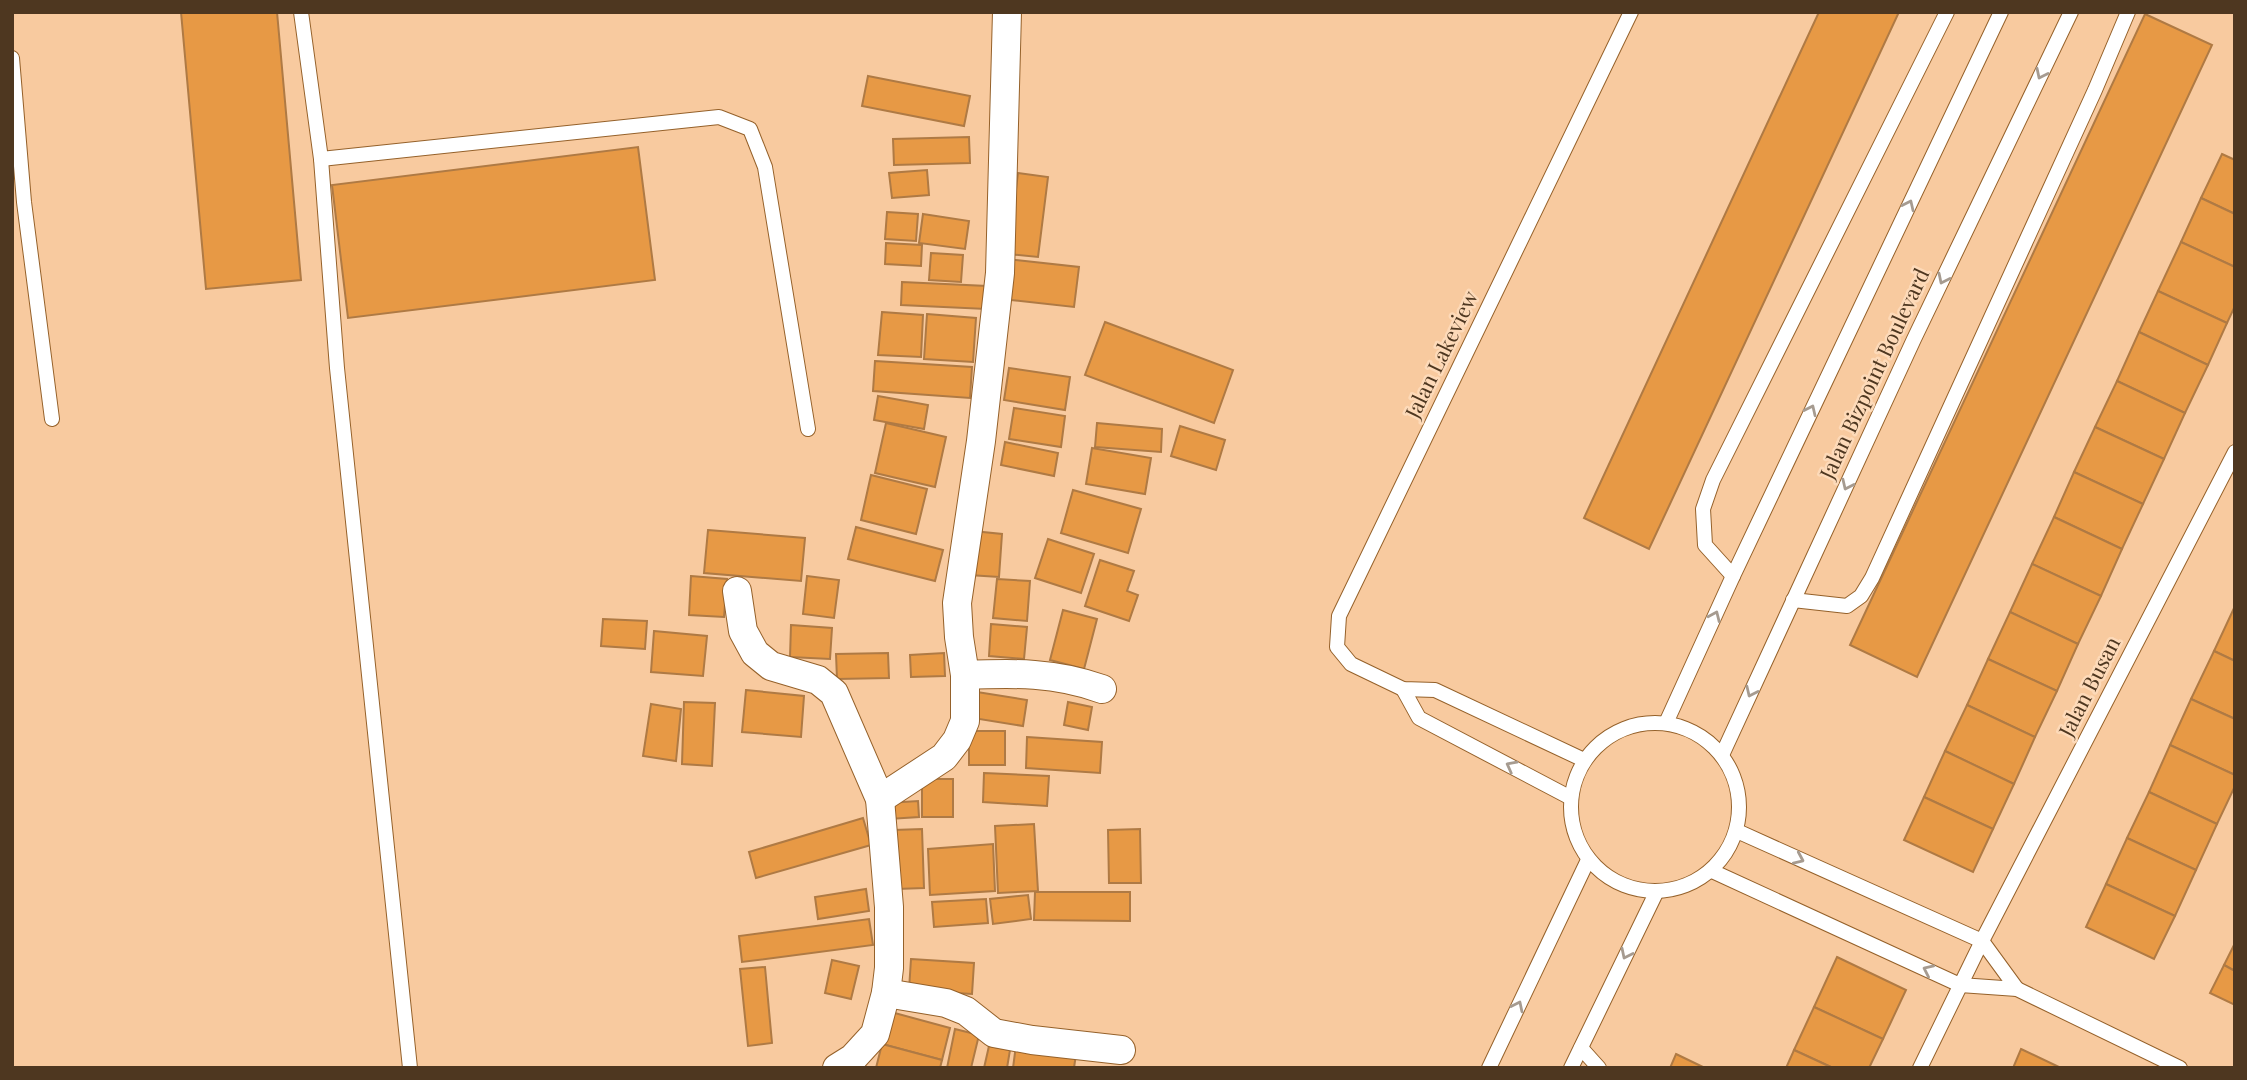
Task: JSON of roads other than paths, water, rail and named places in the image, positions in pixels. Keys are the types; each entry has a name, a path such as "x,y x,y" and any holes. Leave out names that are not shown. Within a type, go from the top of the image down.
{"street":[{"path":"880,799 944,757 957,740 965,721 965,675 957,603 981,441 1000,273 1007,12"},
{"path":"737,591 743,631 755,653 771,666 818,680 835,693 880,799 888,907 889,968 886,993 875,1034 853,1058 837,1068"},
{"path":"965,675 1012,673 1060,677 1102,689"},
{"path":"886,993 946,1003 966,1011 994,1033 1121,1050"}],"lane":[{"path":"301,12 321,159 337,368 410,1068"},
{"name":"Jalan Lakeview","path":"1403,689 1351,664 1337,647 1339,616 1631,12"},
{"path":"1733,576 1705,545 1703,509 1713,480 1947,12"},
{"name":"Jalan Bizpoint Boulevard","path":"1666,723 2001,12"},
{"name":"Jalan Bizpoint Boulevard","path":"1722,755 1914,339 2071,12"},
{"path":"1794,600 1847,606 1861,596 1872,578 2128,12"},
{"path":"12,58 18,203 51,419"},
{"path":"321,159 719,117 750,130 765,167 808,429"},
{"name":"Jalan Busan","path":"1920,1068 1982,941 2235,452"},
{"path":"1403,689 1435,690 1584,761"},
{"path":"1403,689 1419,718 1571,798"},
{"path":"1666,723 1698,734 1722,755 1735,779 1740,805 1737,831 1727,853 1712,871 1686,887 1656,893 1618,884 1588,860 1574,831 1571,798 1575,779 1584,761 1606,737 1635,724 1666,723"},
{"path":"1737,831 1982,941 2017,989"},
{"path":"1489,1068 1588,860"},
{"path":"1712,871 1960,985 2017,989 2180,1068"},
{"path":"1571,1068 1656,893"},
{"path":"1581,1048 1600,1068"}]}
